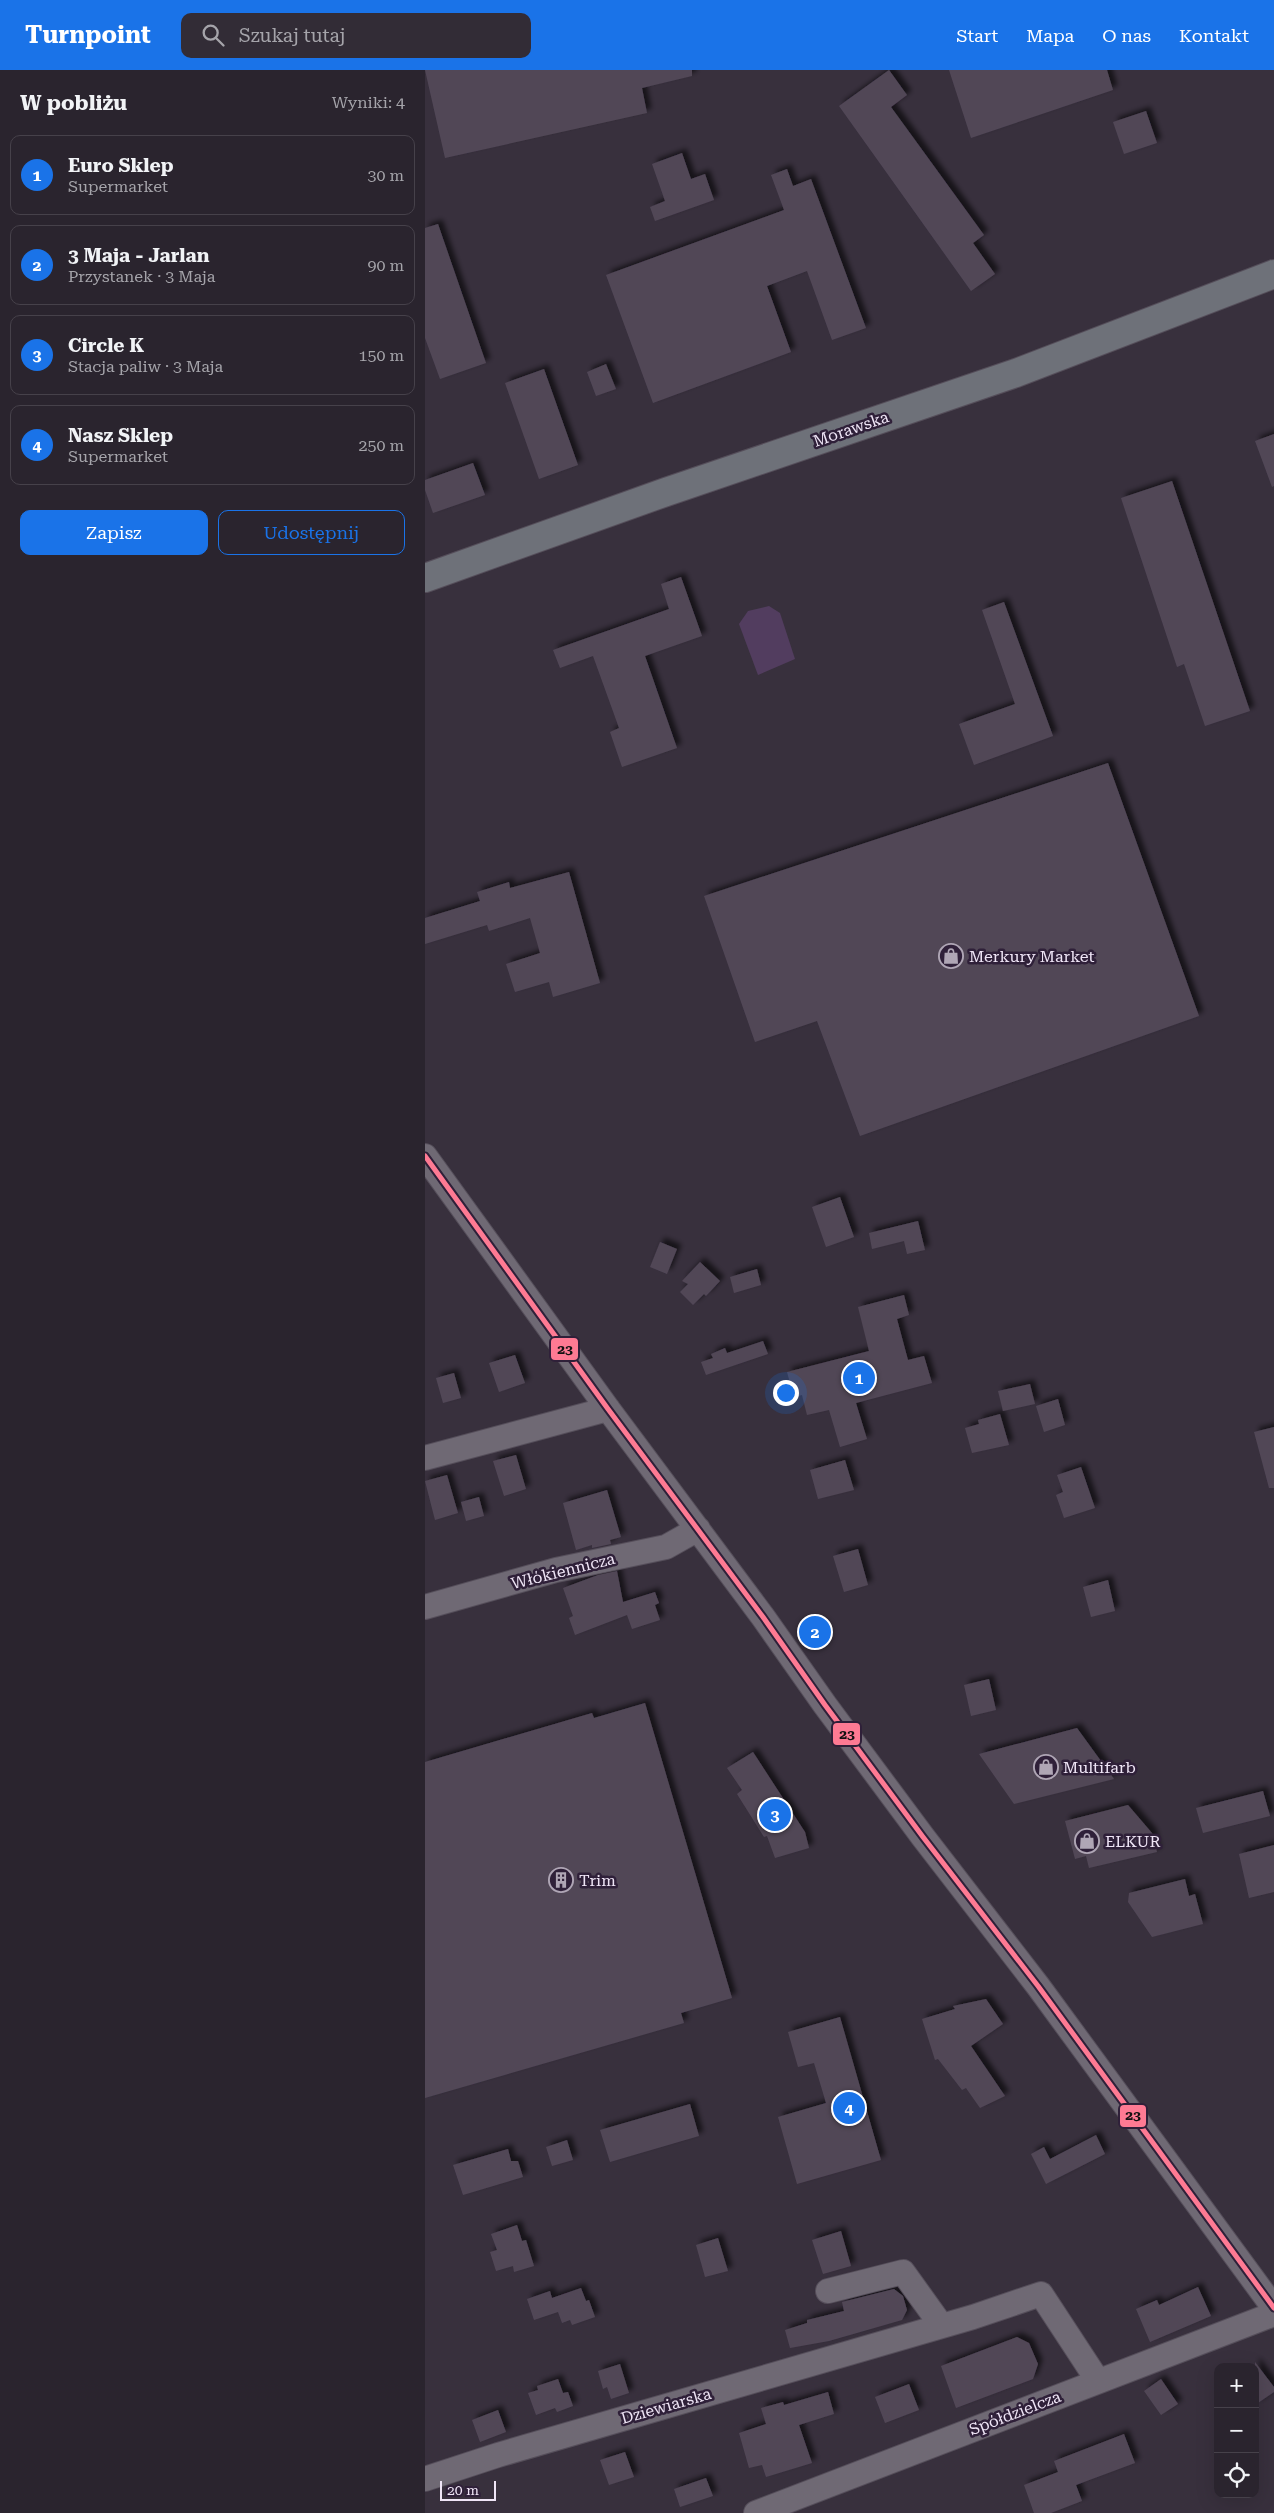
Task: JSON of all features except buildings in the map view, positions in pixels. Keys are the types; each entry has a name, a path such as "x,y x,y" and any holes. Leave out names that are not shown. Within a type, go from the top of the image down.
{"main road":[{"name":"Morawska","path":"425,578 666,492 1016,373 1274,274"}],"street":[{"path":"425,1156 911,1822 1038,1986 1274,2308"},
{"path":"425,1458 608,1409"},
{"name":"Włókiennicza","path":"425,1607 556,1570 666,1547 698,1529"},
{"path":"828,2292 903,2272 941,2325"},
{"name":"Dziewiarska","path":"425,2479 498,2455 973,2317 1041,2294 1098,2381"},
{"name":"Spółdzielcza","path":"756,2513 1274,2314"}],"shaded area":[{"path":"769,606 780,613 795,659 758,675 739,624 748,611"}],"transit line":[{"name":"23","path":"425,1156 608,1409 763,1617 825,1705 923,1837 1038,1986 1274,2308"}],"place":[{"name":"Merkury Market","path":"951,956"},
{"name":"Euro Sklep","path":"859,1378"},
{"name":"3 Maja - Jarlan","path":"815,1632"},
{"name":"Multifarb","path":"1046,1767"},
{"name":"Circle K","path":"775,1815"},
{"name":"ELKUR","path":"1087,1841"},
{"name":"Trim","path":"561,1880"},
{"name":"Nasz Sklep","path":"849,2108"}]}
